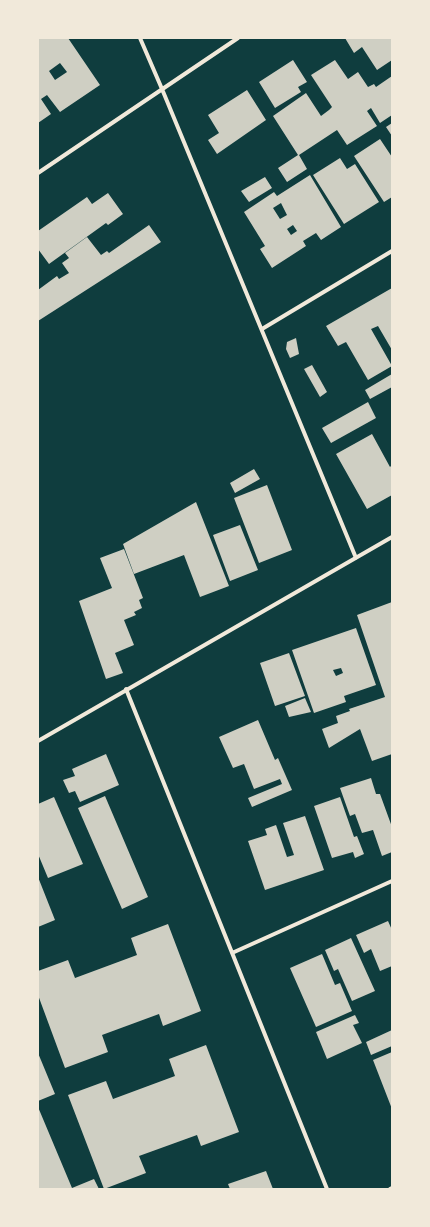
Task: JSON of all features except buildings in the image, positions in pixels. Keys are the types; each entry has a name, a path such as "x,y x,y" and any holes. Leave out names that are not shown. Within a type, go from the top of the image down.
{"street":[{"path":"140,38 356,558"},
{"path":"38,173 238,38"},
{"path":"262,329 392,251"},
{"path":"38,741 392,537"},
{"path":"126,689 327,1189"},
{"path":"232,953 392,881"}]}
